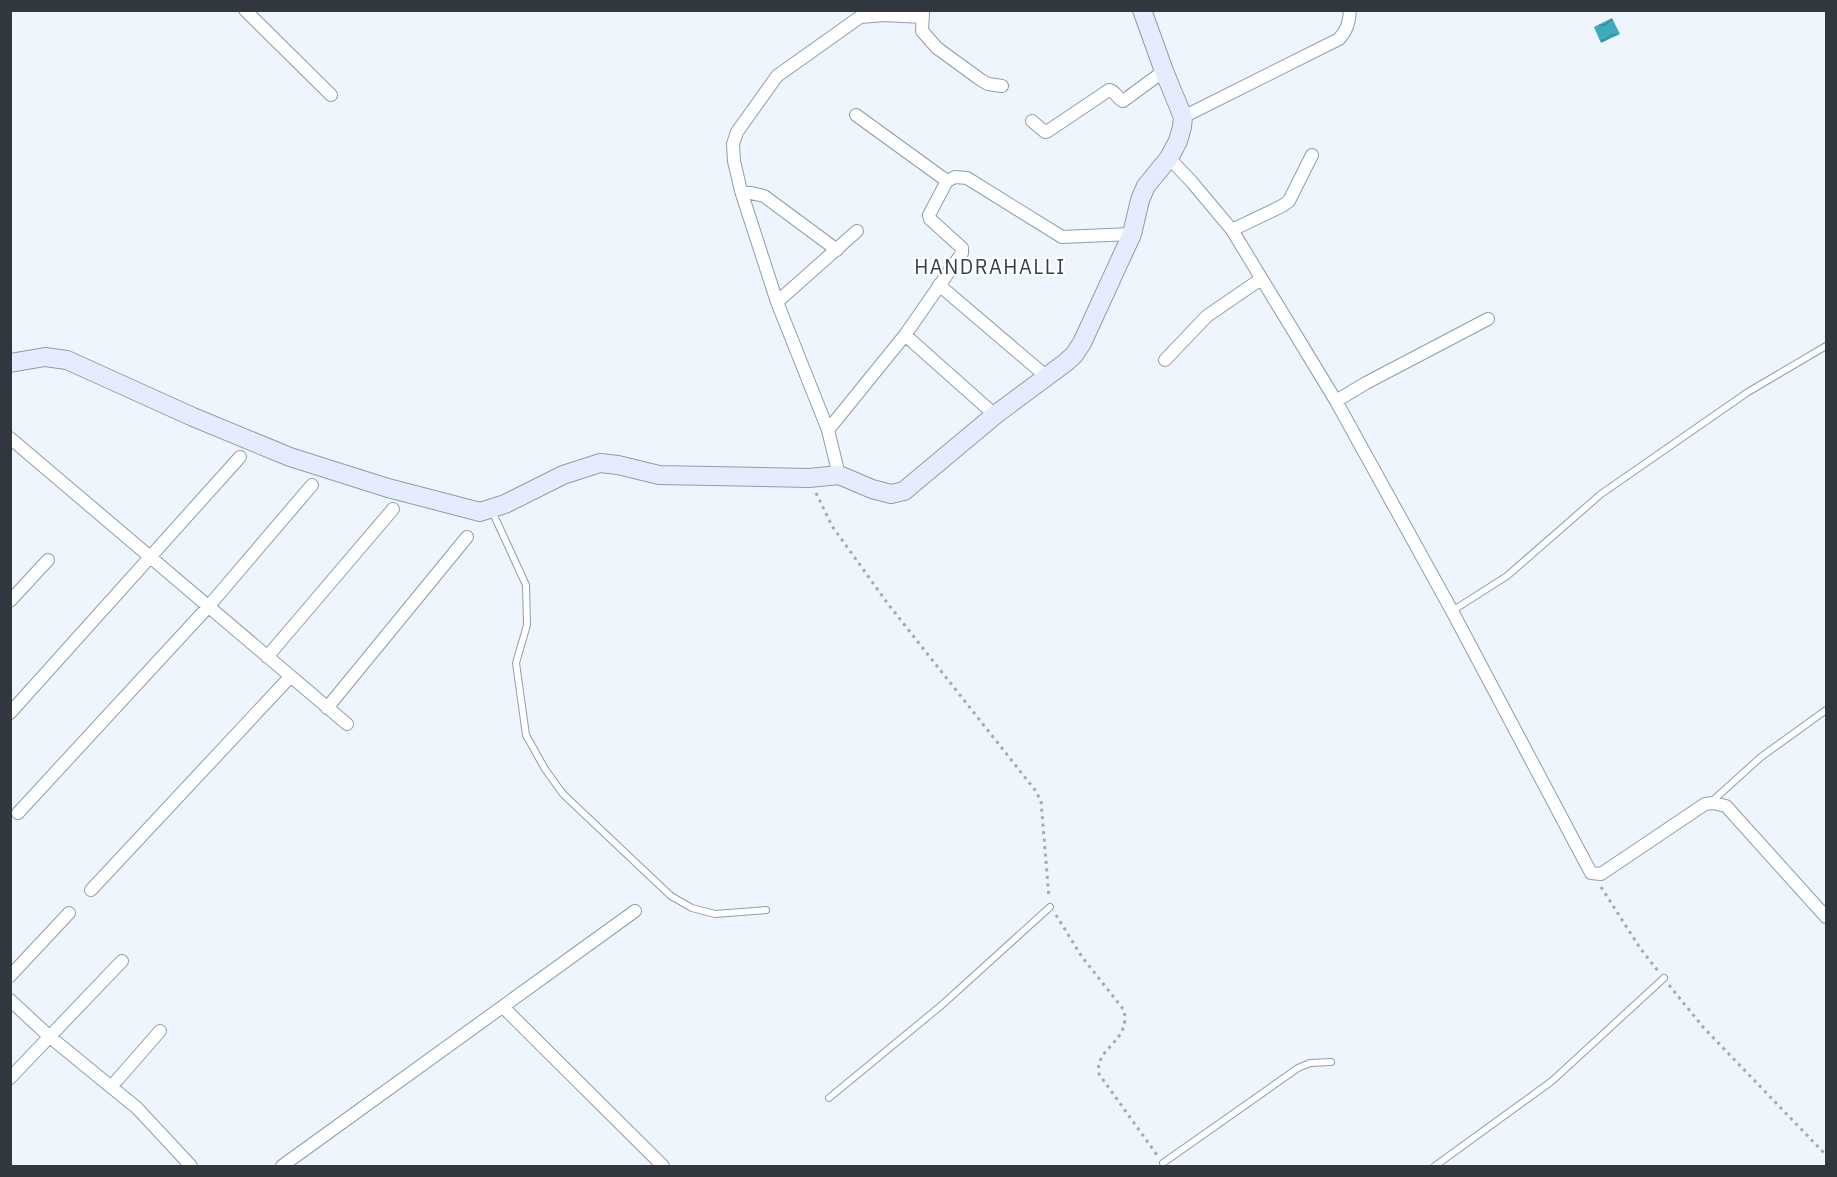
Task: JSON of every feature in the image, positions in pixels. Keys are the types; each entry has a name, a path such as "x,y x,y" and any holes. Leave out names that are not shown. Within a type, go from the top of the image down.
{"street":[{"path":"245,10 332,95"},
{"path":"10,363 45,357 67,360 193,417 290,457 388,488 480,512 491,510 563,475 600,463 659,475 809,478 839,475 872,489 891,494 904,491 995,415 1069,359 1082,343 1132,234 1140,200 1146,186 1169,158 1178,141 1183,117 1142,10"},
{"path":"1183,117 1339,39 1346,32 1350,10"},
{"path":"839,475 828,430 777,302 741,191 734,161 737,132 777,76 860,17 923,14 922,32 937,48 981,80 988,84 1002,86"},
{"path":"1032,121 1045,132 1048,131 1109,90 1123,101 1164,71"},
{"path":"856,115 947,181"},
{"path":"1232,230 1288,201 1312,155"},
{"path":"1169,158 1232,230 1336,401 1452,611 1592,873 1601,874 1705,804 1719,803 1726,806 1827,917"},
{"path":"828,430 905,335 963,251 930,219 929,215 947,181 955,177 967,178 1062,237 1132,234"},
{"path":"741,191 764,196 837,250"},
{"path":"777,302 857,231"},
{"path":"1165,360 1207,316 1261,279"},
{"path":"939,285 1047,377"},
{"path":"1336,401 1488,319"},
{"path":"905,335 995,415"},
{"path":"10,438 347,724"},
{"path":"10,713 240,457"},
{"path":"18,813 208,607 312,485"},
{"path":"267,657 393,509"},
{"path":"327,708 467,537"},
{"path":"10,601 48,560"},
{"path":"91,890 290,677"},
{"path":"282,1167 635,911"},
{"path":"10,976 69,913"},
{"path":"10,1078 122,961"},
{"path":"10,1000 50,1037 137,1108 191,1167"},
{"path":"503,1007 663,1167"},
{"path":"111,1087 160,1031"}],"lane":[{"path":"1452,611 1507,576 1601,494 1748,392 1827,346"},
{"path":"491,510 526,585 526,625 516,663 526,735 545,770 563,794 671,896 692,908 715,914 766,910"},
{"path":"1709,804 1761,757 1827,710"},
{"path":"829,1098 943,1004 1050,907"},
{"path":"1435,1167 1552,1081 1664,978"},
{"path":"1163,1163 1298,1068 1331,1062"}],"path":[{"path":"809,478 832,526 888,604 1035,790 1041,801 1050,907 1082,957 1124,1010 1126,1020 1122,1032 1100,1059 1099,1074 1163,1163"},
{"path":"1592,873 1640,948 1703,1027 1827,1155"}],"water":[{"path":"1612,18 1620,34 1601,43 1594,27"}],"district":[{"name":"HANDRAHALLI","path":"990,266"}]}
